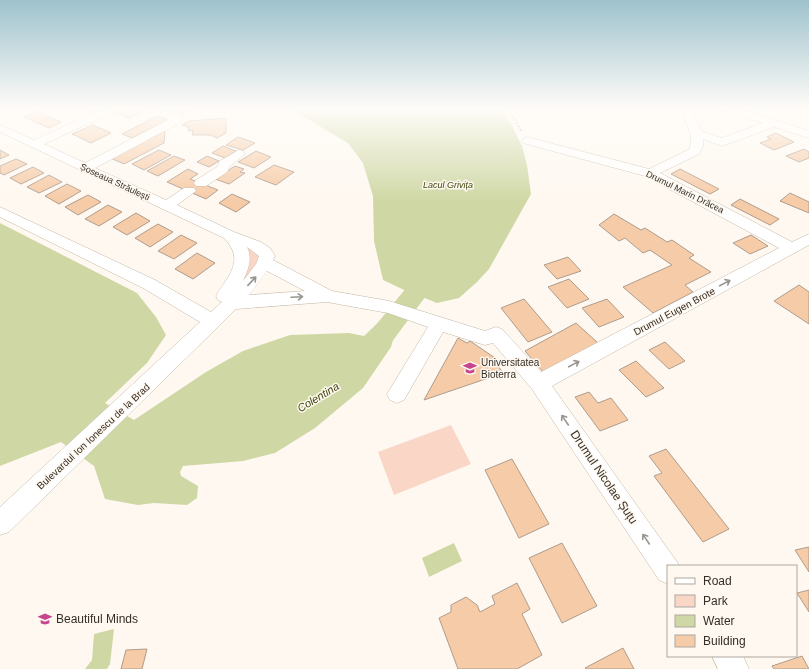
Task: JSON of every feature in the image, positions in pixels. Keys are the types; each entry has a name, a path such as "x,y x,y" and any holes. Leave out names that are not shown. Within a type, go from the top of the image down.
{"street":[{"name":"Șoseaua Străulești","path":"24,139 230,235"},
{"path":"34,144 45,139"},
{"path":"125,139 134,143"},
{"path":"85,168 141,139"},
{"path":"650,173 694,151 698,146 697,139"},
{"path":"714,139 722,142 730,139"},
{"name":"Drumul Marin Drăcea","path":"527,141 650,173 791,248"},
{"path":"201,183 223,169 224,164 239,154"},
{"path":"166,206 189,191"},
{"path":"0,211 149,284 207,318"},
{"path":"230,235 262,249 267,256 265,263 327,296"},
{"name":"Bulevardul Ion Ionescu de la Brad","path":"184,348 238,276 243,255 238,242 230,235"},
{"name":"Drumul Eugen Brote","path":"539,383 809,239"},
{"name":"Bulevardul Ion Ionescu de la Brad","path":"0,523 142,390 230,303 260,272 265,263"},
{"path":"230,303 327,296 389,306 439,324 396,394"},
{"name":"Drumul Nicolae Șuțu","path":"439,324 485,338 496,334 539,383 667,570"},
{"path":"727,657 735,669"}],"green space":[{"path":"247,248 255,252 259,260 245,282 240,281"},
{"path":"451,425 471,464 394,495 378,452"}],"water":[{"name":"Lacul Grivița","path":"342,139 519,139 527,165 531,194 489,269 459,298 437,303 383,280 374,241 373,196 363,163 348,143"},
{"path":"0,223 137,293 156,317 166,335 147,363 105,403 134,420 206,372 243,351 290,335 349,333 364,336 384,317 397,325 391,347 363,388 315,428 275,453 243,461 183,466 180,472 181,476 198,486 197,498 187,505 154,503 138,505 105,499 94,466 61,442 0,466"},
{"path":"454,543 462,561 429,577 422,558"},
{"path":"114,629 110,664 107,669 85,669 92,660 94,634"}],"building":[{"path":"83,139 99,139 91,143"},
{"path":"149,139 164,139 164,143 124,164 108,157 123,152"},
{"path":"235,139 244,139 255,143 243,150 226,145"},
{"path":"770,139 788,139 794,142 774,150 760,143"},
{"path":"223,146 236,151 225,158 212,153"},
{"path":"804,149 809,152 809,158 799,162 786,156"},
{"path":"0,150 9,155 0,159"},
{"path":"159,150 171,155 144,170 132,164"},
{"path":"256,151 271,157 254,168 238,162"},
{"path":"174,156 185,160 158,176 147,171"},
{"path":"207,156 219,161 209,167 197,162"},
{"path":"16,159 27,164 4,175 0,173 0,166"},
{"path":"274,165 294,172 276,185 255,177"},
{"path":"235,166 244,169 240,172 245,173 229,184 215,179"},
{"path":"33,167 44,173 21,184 10,178"},
{"path":"188,169 198,174 190,179 218,190 206,199 167,182"},
{"path":"680,169 719,189 710,194 671,174"},
{"path":"49,175 62,182 39,193 27,187"},
{"path":"67,184 81,191 59,204 45,196"},
{"path":"790,193 809,202 809,213 780,201"},
{"path":"232,194 250,202 236,212 219,203"},
{"path":"88,195 101,202 78,215 65,207"},
{"path":"740,199 779,219 770,225 731,205"},
{"path":"108,205 122,212 99,226 85,219"},
{"path":"136,213 150,221 127,235 113,227"},
{"path":"614,214 641,230 645,228 667,242 672,240 694,255 689,258 711,272 685,285 693,292 653,313 623,287 672,265 650,250 643,253 625,238 619,241 599,225"},
{"path":"158,224 173,232 150,247 135,238"},
{"path":"181,235 197,243 174,259 158,251"},
{"path":"751,235 768,246 750,254 733,243"},
{"path":"197,253 215,263 193,279 175,269"},
{"path":"568,257 581,271 557,279 544,265"},
{"path":"569,279 589,299 567,308 548,287"},
{"path":"799,285 809,292 809,324 774,301"},
{"path":"524,299 552,332 528,342 501,308"},
{"path":"607,299 624,317 599,327 582,308"},
{"path":"576,323 598,343 545,374 525,351"},
{"name":"Universitatea Bioterra","path":"458,338 467,343 470,341 498,360 496,363 503,373 424,400"},
{"path":"665,342 685,361 669,369 649,350"},
{"path":"636,361 664,388 646,397 619,370"},
{"path":"589,392 598,403 611,398 628,420 600,431 575,397"},
{"path":"666,449 729,529 703,542 654,476 662,473 649,456"},
{"path":"512,459 549,524 519,538 485,470"},
{"path":"562,543 597,606 562,623 529,558"},
{"path":"809,547 809,572 795,550"},
{"path":"517,583 530,609 522,614 542,655 517,669 458,669 439,618 451,612 451,605 466,597 477,605 480,612 495,604 492,596"},
{"path":"809,590 809,612 797,593"},
{"path":"623,648 634,669 585,668"},
{"path":"147,649 142,669 121,669 126,650"},
{"path":"802,656 809,669 774,669 772,666"}],"waterway":[{"name":"Colentina","path":"371,350 437,266"}],"place":[{"name":"Universitatea Bioterra","path":"470,368"},
{"name":"Beautiful Minds","path":"45,619"}]}
